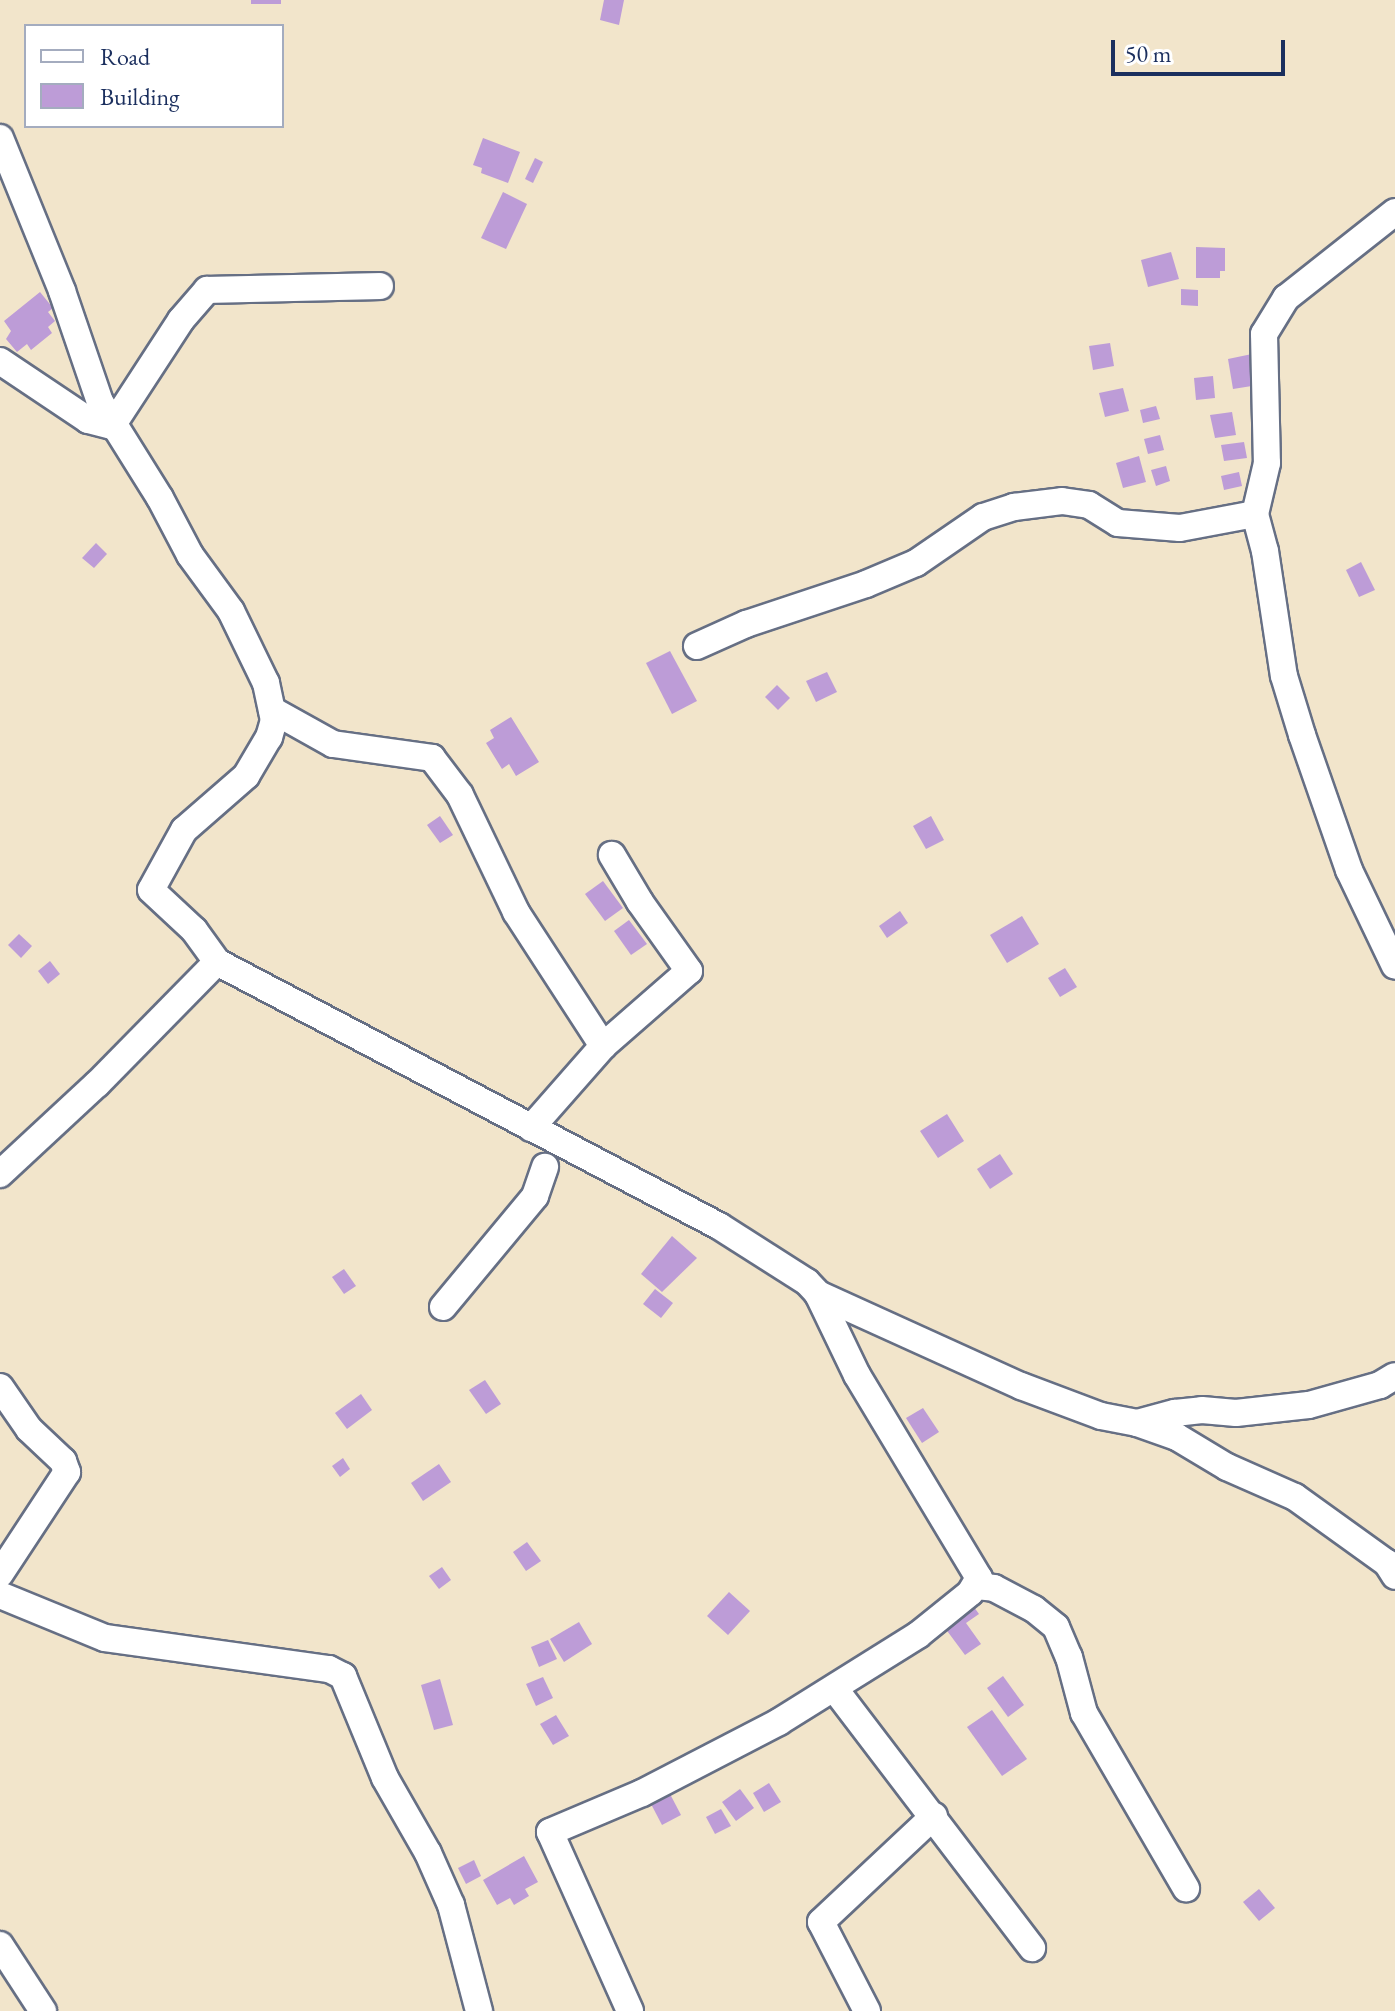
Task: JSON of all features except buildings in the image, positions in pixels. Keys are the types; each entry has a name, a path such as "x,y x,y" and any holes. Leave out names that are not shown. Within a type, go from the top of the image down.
{"street":[{"path":"0,138 62,291 100,402 112,426 160,498 190,555 231,611 266,683 272,710 274,720 269,737 246,776 184,830 151,890 194,930 217,962 719,1226 807,1282 818,1294 857,1375 967,1553 979,1578 976,1586 918,1635 779,1722 642,1793 550,1832 630,2011"},
{"path":"1395,212 1286,298 1264,334 1267,463 1255,514 1265,551 1284,676 1302,735 1349,870 1395,966"},
{"path":"112,426 181,320 207,290 380,286"},
{"path":"0,361 88,420 112,426"},
{"path":"697,646 746,624 866,584 916,563 983,517 1014,507 1062,501 1089,505 1118,523 1180,528 1255,514"},
{"path":"272,710 333,744 432,758 460,795 516,912 603,1046"},
{"path":"545,1167 534,1130 556,1096 603,1046 689,971 640,902 612,855"},
{"path":"0,1174 97,1084 217,962"},
{"path":"443,1307 535,1196 545,1167 562,1145"},
{"path":"818,1294 1021,1386 1101,1416 1137,1423 1177,1437 1227,1467 1295,1497 1387,1563 1395,1576"},
{"path":"1137,1423 1202,1410 1236,1413 1309,1405 1380,1385 1395,1376"},
{"path":"0,1387 29,1429 63,1461 67,1472 0,1574"},
{"path":"976,1586 1008,1595 1034,1609 1056,1627 1069,1657 1084,1713 1186,1888"},
{"path":"0,1595 105,1638 329,1669 343,1676 385,1778 428,1853 451,1905 479,2011"},
{"path":"834,1688 1032,1948"},
{"path":"867,2011 821,1922 934,1816"},
{"path":"0,1945 43,2011"}]}
